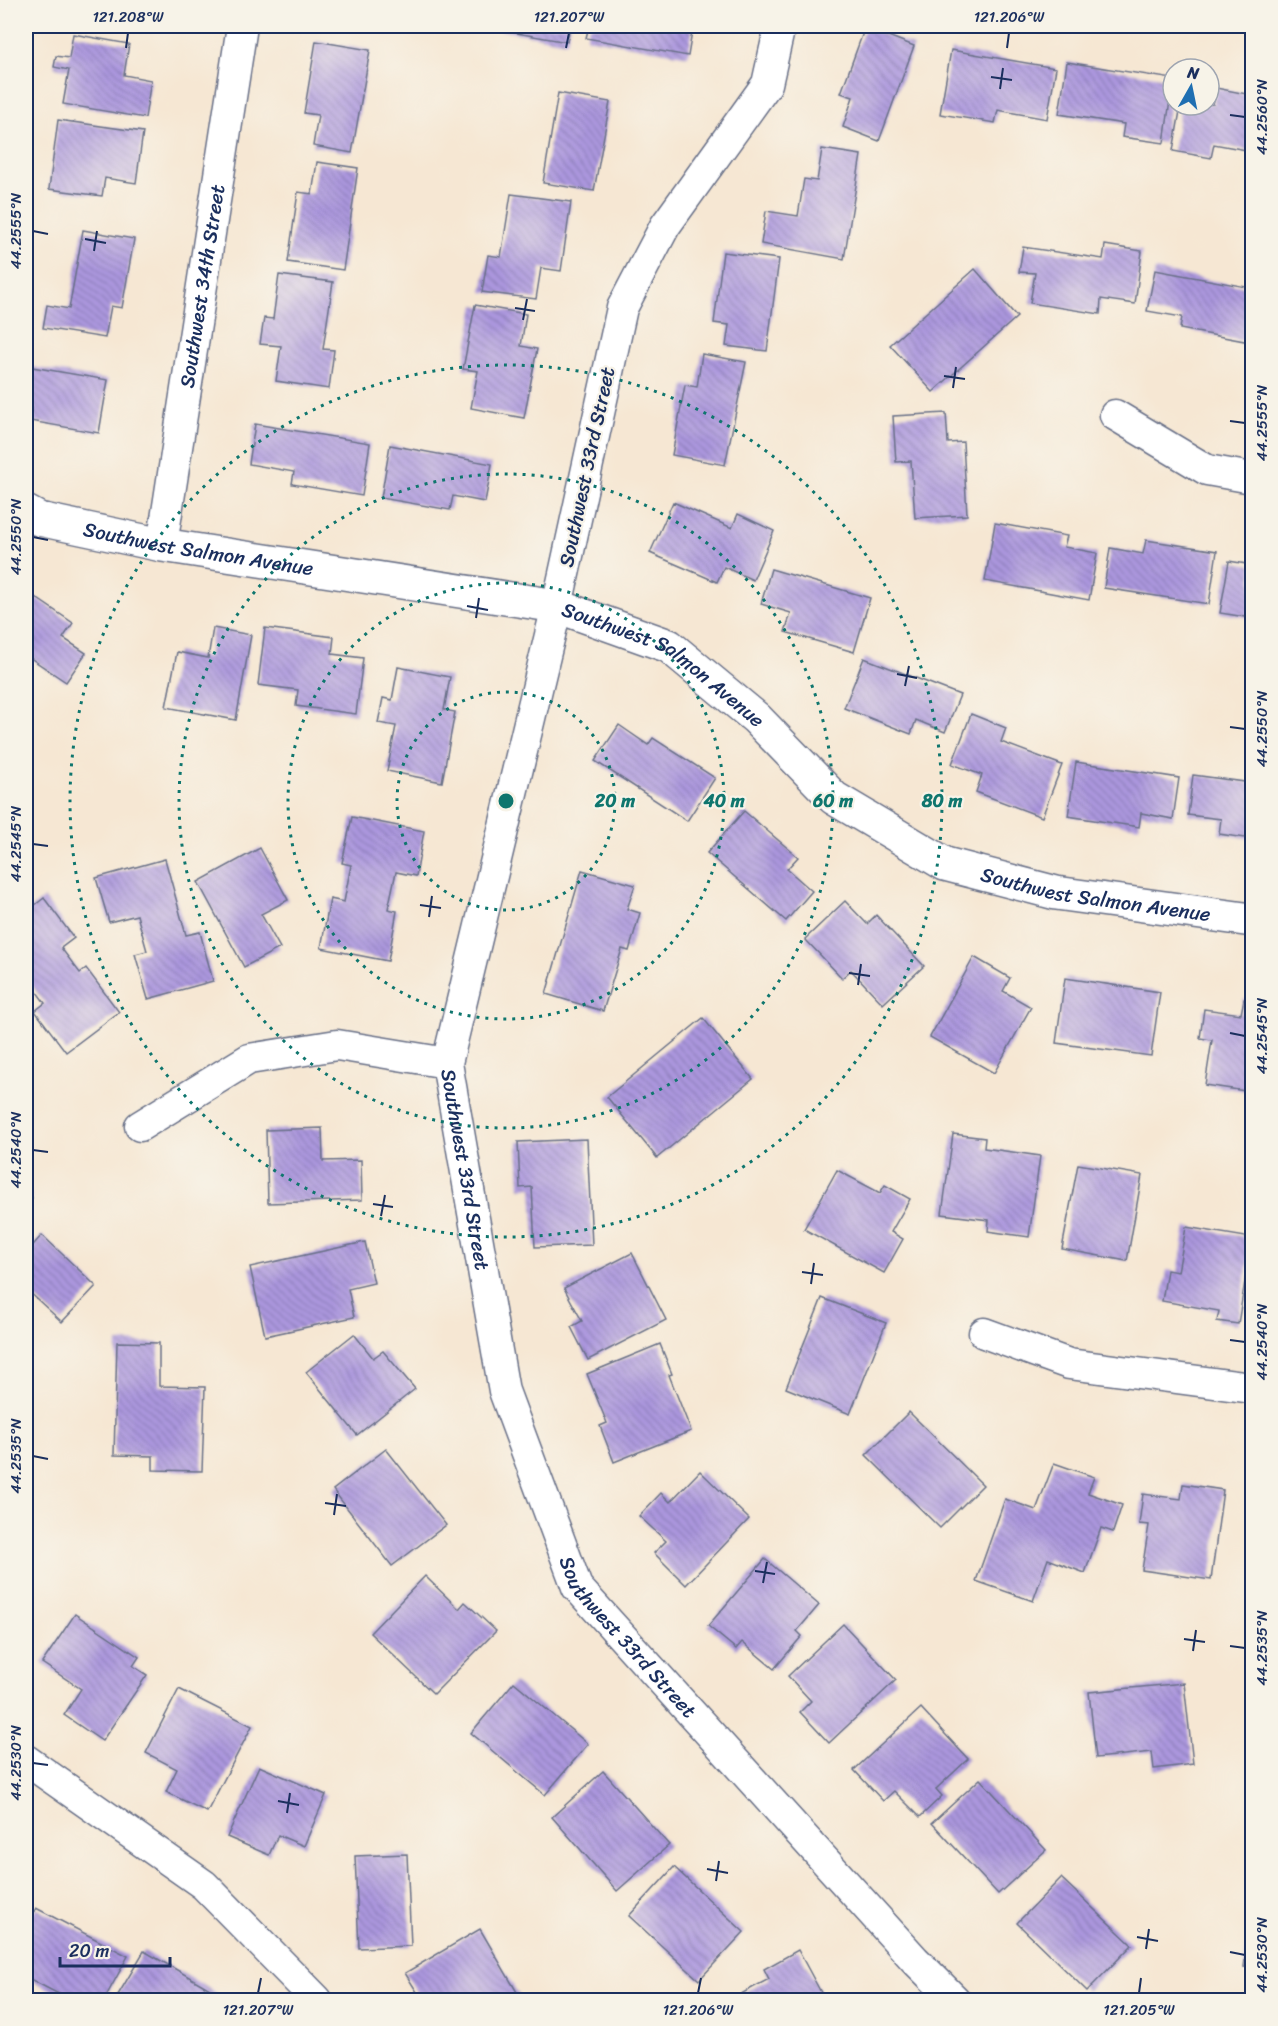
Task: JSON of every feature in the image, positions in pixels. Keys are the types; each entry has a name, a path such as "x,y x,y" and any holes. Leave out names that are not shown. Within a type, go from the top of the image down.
{"street":[{"name":"Southwest 34th Street","path":"162,544 242,26"},
{"name":"Southwest 33rd Street","path":"780,26 767,84 665,226 621,308 557,606 447,1063 504,1391 577,1587 915,1960 955,2001"},
{"path":"1115,416 1207,470 1252,478"},
{"name":"Southwest Salmon Avenue","path":"26,512 39,519 162,544 557,606 669,646 756,718 834,798 945,864 1056,893 1252,920"},
{"path":"140,1126 249,1059 337,1045 447,1063"},
{"path":"984,1333 1069,1364 1252,1388"},
{"path":"26,1760 204,1885 317,2001"}],"building":[{"path":"477,26 570,26 567,42"},
{"path":"589,26 693,26 688,56 586,38"},
{"path":"865,27 914,46 879,141 843,127 853,97 841,93"},
{"path":"73,34 129,44 124,75 151,80 145,118 63,104 69,70 54,67 56,56 69,58"},
{"path":"316,41 370,50 352,153 313,146 318,115 304,113"},
{"path":"951,50 1056,68 1047,119 998,110 995,123 940,114"},
{"path":"1067,62 1161,77 1161,117 1168,117 1164,143 1122,137 1124,124 1059,114"},
{"path":"1221,89 1252,95 1252,151 1214,144 1211,158 1173,151 1179,117 1221,117"},
{"path":"558,93 610,102 594,191 543,183"},
{"path":"58,120 143,132 136,183 105,178 102,196 49,189"},
{"path":"822,149 861,155 844,259 761,244 766,211 798,216 804,179 817,181"},
{"path":"317,162 358,168 343,270 288,262 298,192 312,194"},
{"path":"511,194 571,202 561,271 541,268 536,299 482,292 488,255 501,257"},
{"path":"83,230 134,239 122,308 111,306 105,338 43,328 47,305 69,309"},
{"path":"1105,245 1142,251 1135,304 1101,299 1100,314 1030,303 1035,273 1019,272 1023,247 1103,259"},
{"path":"723,252 779,259 767,351 726,346 729,325 714,323"},
{"path":"975,269 1017,317 933,392 890,345"},
{"path":"1155,270 1252,288 1250,342 1180,329 1182,317 1147,311"},
{"path":"279,275 333,282 323,349 334,350 329,389 276,381 281,346 260,344 264,318 273,319"},
{"path":"475,305 526,314 521,346 537,349 524,418 471,408 478,371 463,369"},
{"path":"702,354 746,362 725,465 672,455 685,385 697,387"},
{"path":"26,366 108,380 99,433 30,421 32,408 26,407"},
{"path":"946,413 948,443 963,442 967,515 915,518 911,461 896,462 893,416"},
{"path":"255,424 370,443 362,496 292,484 294,472 249,464"},
{"path":"390,445 492,464 485,502 453,496 450,510 381,498"},
{"path":"673,502 732,528 738,514 774,531 753,580 724,567 717,582 650,553"},
{"path":"995,523 1067,536 1064,547 1097,553 1089,600 985,581"},
{"path":"1146,540 1217,551 1209,604 1104,588 1110,548 1143,554"},
{"path":"1229,561 1252,565 1252,618 1220,613"},
{"path":"771,569 870,598 854,652 785,632 791,613 761,604"},
{"path":"26,591 73,623 63,638 86,653 66,682 26,655"},
{"path":"213,628 251,635 236,720 166,707 177,652 208,658"},
{"path":"265,628 334,637 332,654 363,658 356,714 296,706 298,690 258,685"},
{"path":"864,658 960,695 945,732 916,720 911,734 844,708"},
{"path":"398,667 450,677 444,710 455,712 442,782 387,771 396,726 378,723 383,698 392,700"},
{"path":"971,714 1006,728 1001,742 1062,765 1042,817 976,792 982,775 952,764"},
{"path":"619,725 648,745 653,738 715,778 687,821 595,761"},
{"path":"1076,762 1179,778 1173,819 1141,813 1139,827 1068,816"},
{"path":"1193,775 1252,783 1252,839 1219,834 1221,819 1188,815"},
{"path":"744,811 798,857 787,869 812,891 786,921 707,853"},
{"path":"352,817 424,831 416,876 396,872 388,909 397,911 388,961 321,948 330,899 344,902 351,865 342,863"},
{"path":"260,848 288,900 261,914 280,948 244,967 198,882"},
{"path":"165,859 186,935 200,932 213,981 148,999 135,954 147,951 137,915 109,922 96,878"},
{"path":"582,870 635,885 627,909 640,913 629,951 622,949 603,1011 546,994"},
{"path":"44,898 74,938 61,948 80,973 86,968 119,1012 66,1052 35,1011 45,1003 26,977 26,912"},
{"path":"845,901 867,924 876,915 924,966 883,1004 851,970 842,978 805,939"},
{"path":"974,957 1010,978 1003,991 1031,1007 994,1073 930,1037"},
{"path":"1065,978 1160,992 1151,1056 1056,1043"},
{"path":"1244,999 1252,1000 1252,1092 1205,1085 1212,1040 1200,1038 1204,1009 1241,1014"},
{"path":"703,1018 753,1079 657,1158 607,1097"},
{"path":"322,1128 323,1161 361,1160 362,1200 268,1203 266,1130"},
{"path":"953,1134 985,1138 984,1148 1040,1156 1029,1237 988,1231 989,1220 942,1214"},
{"path":"587,1139 592,1245 535,1247 532,1187 520,1188 518,1142"},
{"path":"1078,1164 1142,1175 1127,1261 1062,1249"},
{"path":"837,1170 880,1193 885,1185 910,1199 891,1232 903,1239 884,1273 804,1229"},
{"path":"26,1180 32,1198 26,1200"},
{"path":"1186,1227 1252,1238 1238,1324 1217,1321 1219,1311 1162,1301 1167,1270 1178,1272"},
{"path":"42,1235 96,1286 62,1322 26,1289 26,1253"},
{"path":"365,1242 374,1283 348,1289 354,1317 265,1336 250,1267"},
{"path":"632,1253 666,1320 588,1360 571,1327 582,1321 564,1288"},
{"path":"822,1298 886,1323 850,1414 786,1388"},
{"path":"354,1334 373,1358 383,1351 415,1389 357,1435 306,1372"},
{"path":"117,1342 159,1343 159,1386 205,1387 202,1471 153,1470 153,1456 114,1455"},
{"path":"660,1344 672,1374 669,1375 691,1431 614,1462 600,1426 607,1423 587,1374"},
{"path":"909,1412 983,1485 940,1528 866,1455"},
{"path":"386,1449 446,1525 392,1566 333,1490"},
{"path":"1054,1463 1094,1477 1088,1493 1122,1505 1113,1532 1101,1528 1085,1573 1048,1559 1033,1601 976,1581 1005,1499 1036,1510"},
{"path":"700,1471 749,1519 686,1585 654,1553 666,1541 639,1516 661,1493 670,1502"},
{"path":"1183,1484 1223,1490 1211,1580 1142,1570 1149,1525 1139,1524 1143,1494 1181,1499"},
{"path":"765,1559 819,1605 797,1631 802,1636 774,1669 742,1642 736,1649 708,1626"},
{"path":"425,1576 459,1609 465,1602 496,1631 434,1694 370,1633"},
{"path":"75,1614 139,1657 133,1666 147,1675 102,1741 64,1715 81,1689 42,1663"},
{"path":"843,1624 896,1680 829,1743 800,1712 811,1701 788,1676"},
{"path":"514,1682 588,1744 545,1795 471,1733"},
{"path":"1184,1683 1193,1764 1154,1769 1152,1752 1096,1758 1089,1692"},
{"path":"179,1689 252,1726 207,1812 166,1792 177,1769 146,1753"},
{"path":"1252,1695 1252,1724 1247,1723"},
{"path":"921,1708 968,1759 936,1789 942,1796 920,1817 894,1791 883,1801 854,1770"},
{"path":"259,1766 326,1795 304,1846 278,1835 269,1855 227,1837"},
{"path":"603,1771 669,1845 617,1891 552,1817"},
{"path":"980,1779 1046,1850 998,1894 932,1823"},
{"path":"407,1854 411,1946 359,1948 355,1856"},
{"path":"674,1867 744,1932 699,1980 629,1916"},
{"path":"1061,1878 1132,1945 1087,1991 1017,1923"},
{"path":"36,1908 128,1956 104,2000 70,2000 26,1977 26,1916 30,1918"},
{"path":"1250,1923 1252,1923 1252,1968 1244,1967"},
{"path":"480,1929 521,1999 449,2000 446,1996 438,2000 422,2000 405,1973"},
{"path":"798,1950 825,2000 730,2000 769,1979 764,1969"},
{"path":"144,1951 229,2000 115,2000"}]}
